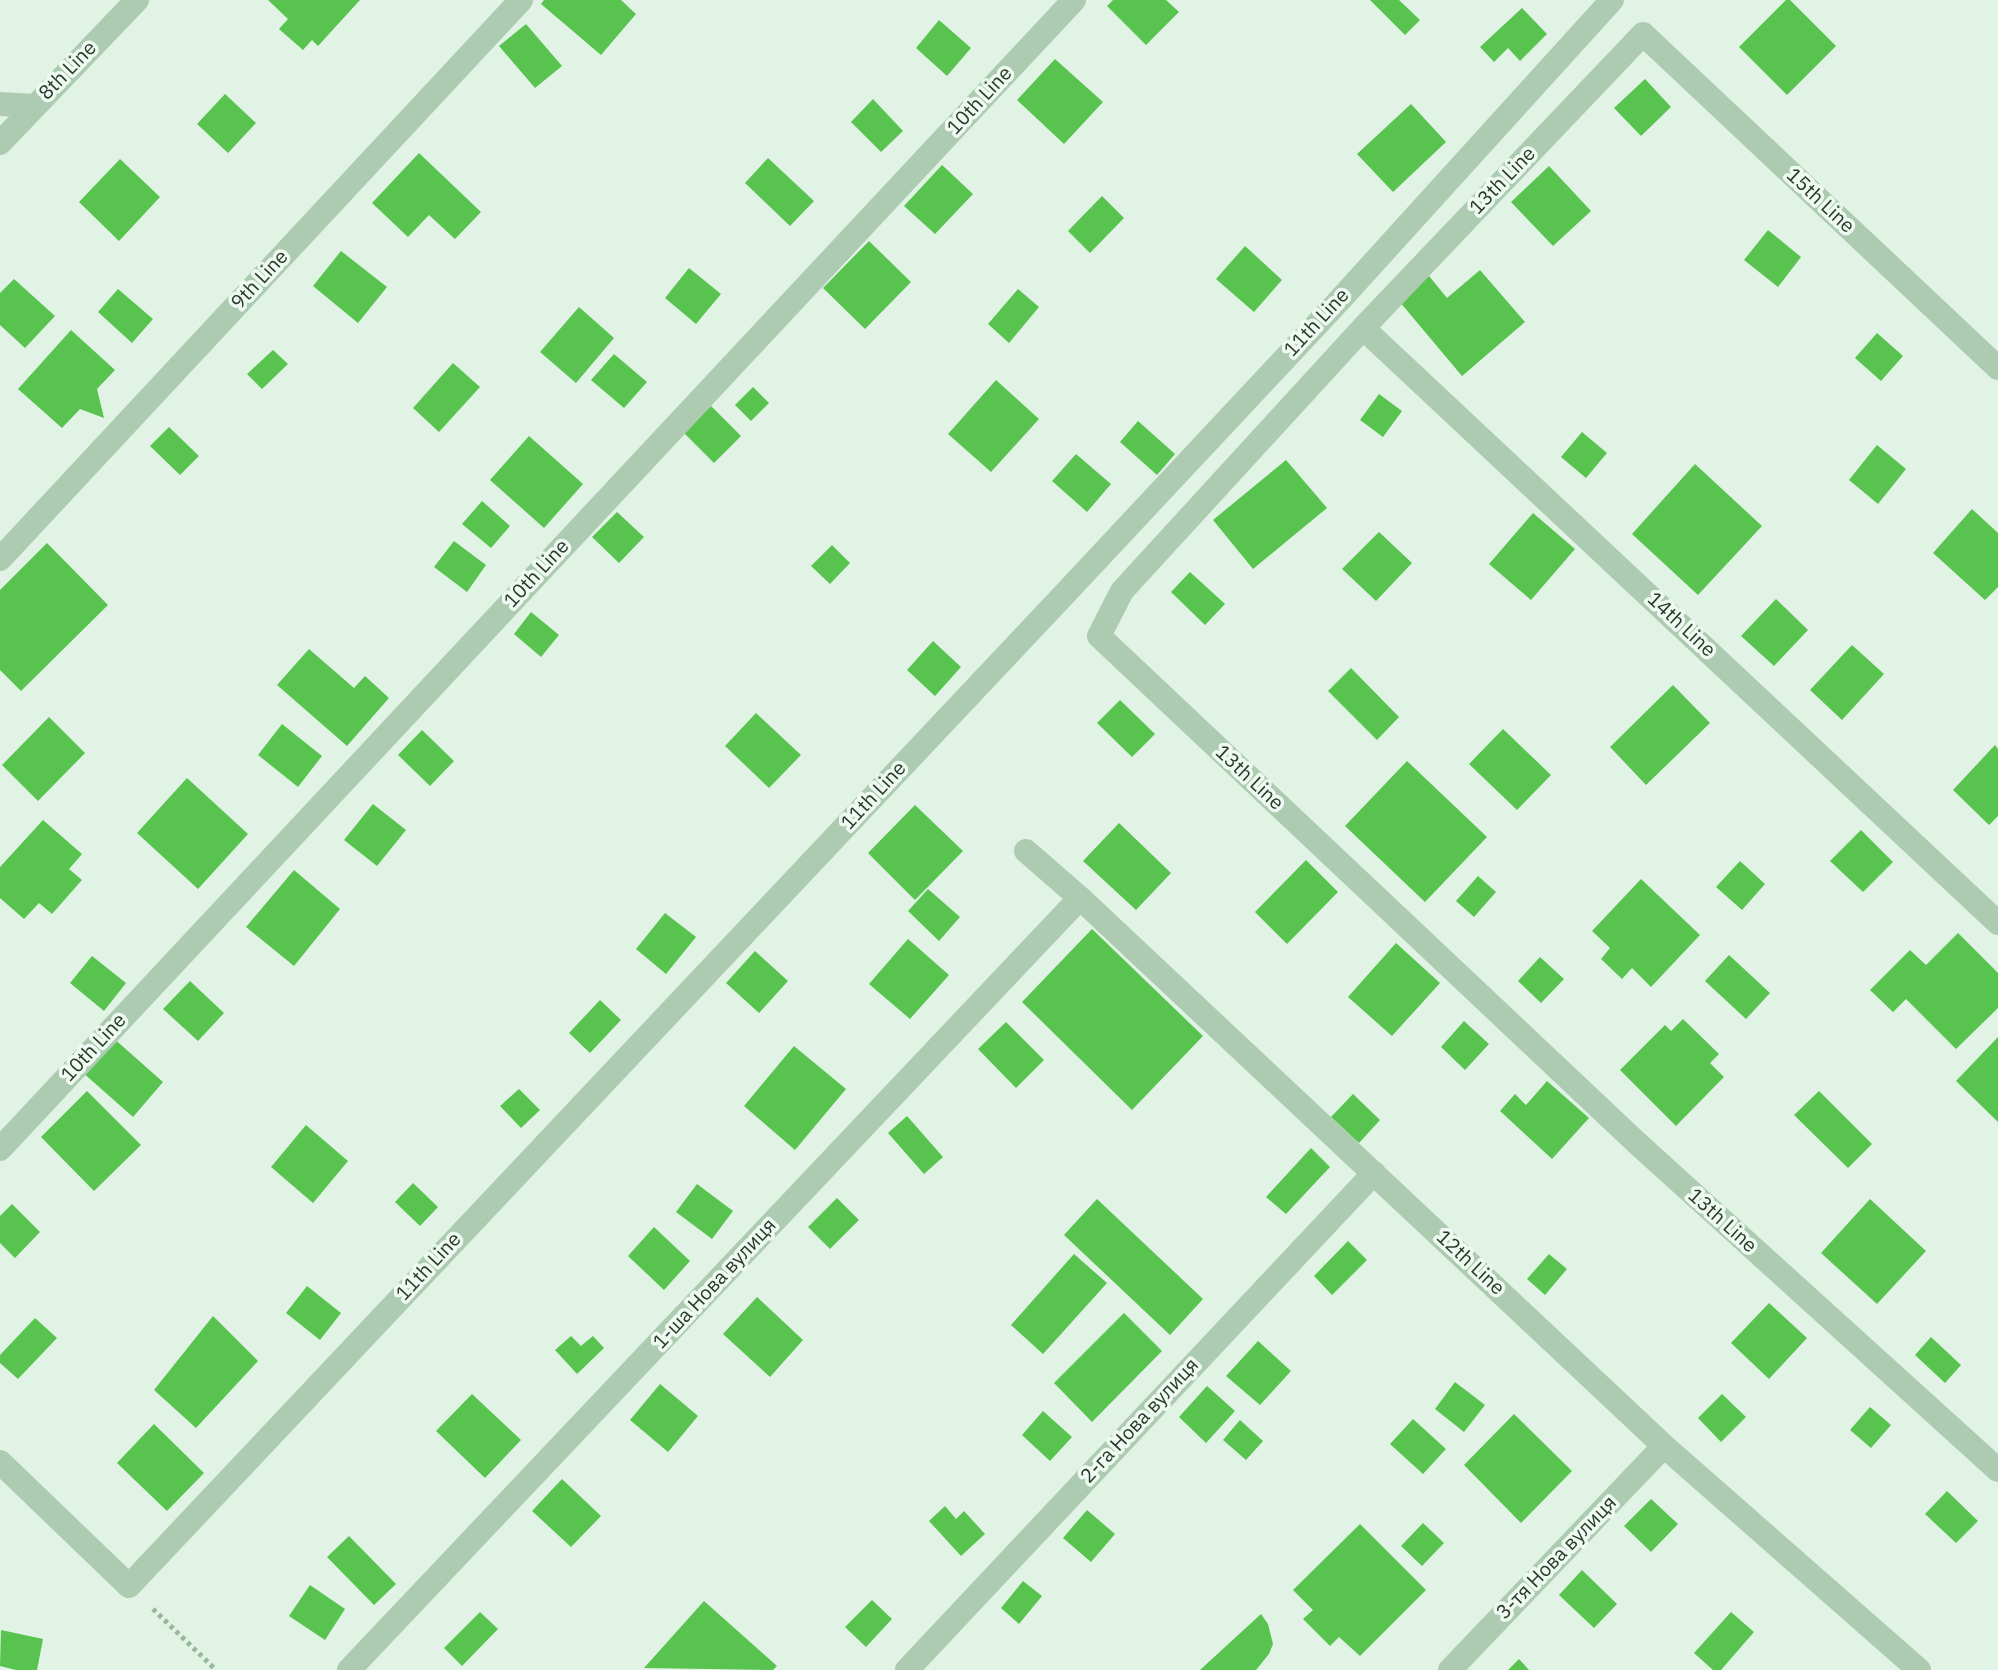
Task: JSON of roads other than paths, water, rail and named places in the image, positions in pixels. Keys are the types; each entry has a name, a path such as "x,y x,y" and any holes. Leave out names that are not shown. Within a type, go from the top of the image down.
{"street":[{"name":"8th Line","path":"0,143 137,0"},
{"name":"9th Line","path":"0,559 521,0"},
{"name":"10th Line","path":"0,1149 1074,0"},
{"name":"11th Line","path":"0,1462 129,1586 1059,600 1612,0"},
{"name":"13th Line","path":"1643,34 1363,328 1122,591 1099,636 1637,1143 1998,1470"},
{"name":"15th Line","path":"1643,34 1998,368"},
{"path":"0,104 35,106"},
{"name":"14th Line","path":"1363,328 1998,923"},
{"name":"12th Line","path":"1026,851 1080,898 1664,1446 1919,1670"},
{"name":"1-ша Нова вулиця","path":"349,1670 1080,898"},
{"name":"2-га Нова вулиця","path":"907,1670 1374,1173"},
{"name":"3-тя Нова вулиця","path":"1450,1670 1664,1446"}]}
